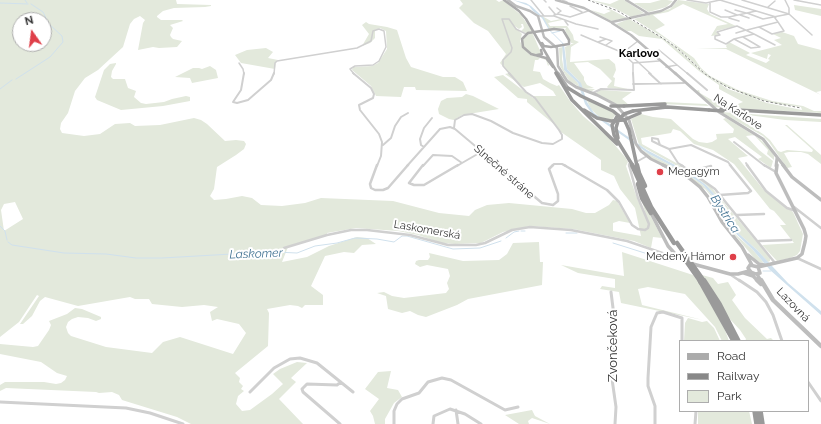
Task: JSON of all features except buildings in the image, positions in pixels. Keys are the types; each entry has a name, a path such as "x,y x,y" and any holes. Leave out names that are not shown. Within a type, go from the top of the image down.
{"highway":[{"path":"556,73 560,82 578,107 623,151"},
{"path":"560,82 584,110 597,118 611,121 624,120 649,110 673,107"},
{"path":"569,88 580,95 609,108 619,115 628,126 633,141 639,173"},
{"path":"587,98 611,106 654,104 821,116"},
{"path":"645,195 634,168 614,135 612,127 615,119 623,112 654,106 687,106"},
{"path":"676,243 654,208 639,173 618,138 616,128 618,121 624,114 632,110 673,107 708,108"},
{"path":"618,146 630,162 642,198 651,213"},
{"path":"638,183 654,212 719,304 737,340"},
{"path":"703,282 733,340"},
{"path":"755,412 757,424"},
{"path":"760,412 762,424"}],"main road":[{"path":"504,0 521,13 569,88"},
{"path":"529,24 556,73"},
{"path":"540,41 544,46 556,47 568,44 569,40 564,30 554,29 527,34 522,39 522,45 526,51 532,55 544,58"},
{"path":"532,55 540,55 542,53 541,46"},
{"path":"547,54 547,49 551,47"},
{"path":"541,50 544,54 544,58 553,68"}],"street":[{"path":"508,0 516,6 530,10 538,16 556,14 570,17 588,11"},
{"path":"531,0 543,16"},
{"name":"Na Karlove","path":"556,0 588,11 626,31 718,112 759,136 770,146 777,160"},
{"path":"562,0 582,13"},
{"path":"626,0 649,14"},
{"path":"612,23 667,8 676,0"},
{"path":"687,0 710,3 720,0 776,17"},
{"path":"742,0 789,14 812,36"},
{"path":"750,2 755,0"},
{"path":"785,0 790,10 789,14"},
{"path":"794,0 821,5"},
{"path":"768,7 775,1"},
{"path":"710,3 710,12 721,17 729,17 757,11"},
{"path":"549,6 568,25"},
{"path":"556,14 561,11 557,8"},
{"path":"725,10 749,18"},
{"path":"735,10 764,19 789,14"},
{"path":"538,16 544,37 556,47 558,64 562,74 570,83 614,104 624,113 631,124 633,141 647,156 697,184 708,197 722,222 747,254 759,264 765,265"},
{"path":"729,17 739,21"},
{"path":"758,27 773,35 784,31 775,18 776,17"},
{"path":"239,63 243,69 244,76 241,90 233,100 233,102 237,103 248,100 270,82 274,74 275,63 277,61 357,48 371,41 373,31 382,30 384,32 386,47 379,61 372,65 355,66 350,69 372,89 374,97 359,104 358,106 379,134 383,145 381,156 370,184 371,188 377,191 385,190 390,186 441,128 454,128 455,120 464,115 472,114 491,120 513,133 542,143 553,144 562,139 562,135 559,130 535,98 526,92 503,66 504,60 511,52 512,48 502,19 510,20 516,29 527,34"},
{"path":"563,19 598,29"},
{"path":"736,33 778,22"},
{"path":"754,34 734,39 725,44 716,40 715,36 720,35 717,31 736,26 746,30 754,34 775,45"},
{"path":"579,37 583,35 621,52 633,63 659,61"},
{"path":"600,37 612,42 606,46"},
{"path":"734,39 751,48 760,47 743,37"},
{"path":"597,42 606,39"},
{"path":"621,52 626,51 638,41"},
{"path":"659,50 707,90"},
{"path":"626,51 661,84"},
{"path":"593,93 601,89 634,90 633,63"},
{"path":"666,67 678,65"},
{"path":"633,84 684,83"},
{"path":"383,145 391,138 395,126 401,117 408,113"},
{"path":"424,147 421,145 420,139 424,128 432,118"},
{"name":"Slnečné stráne","path":"454,128 537,200 547,205 555,204 559,199 550,167 556,164 564,165 607,190 619,202 632,225 638,229 644,230 648,228 649,224 628,166 630,164"},
{"path":"652,138 652,141 669,149 691,145 728,162 751,191 748,193 720,194"},
{"path":"646,139 658,139 660,145"},
{"path":"734,142 768,168 776,172"},
{"path":"669,149 677,162 692,171 720,194 758,242 773,264"},
{"path":"462,163 452,156 433,155 409,181 411,185 424,185 462,163 481,152"},
{"path":"638,161 647,156"},
{"path":"777,160 794,179 821,200"},
{"path":"747,254 752,265 758,267 797,258 802,254 806,236 797,211 776,172 777,160"},
{"path":"746,163 765,190 787,208 797,211 821,228"},
{"path":"692,171 711,166"},
{"name":"Laskomerská","path":"651,213 664,240 671,250 681,259"},
{"path":"737,215 764,214"},
{"name":"Laskomerská","path":"284,248 327,235 351,230 406,234 448,245 474,245 486,243 515,229 530,227 571,230 627,241 681,259 691,264 730,274 750,271"},
{"path":"758,242 791,240"},
{"path":"797,258 821,269"},
{"path":"752,265 748,266 750,271 757,274 760,272 758,267"},
{"path":"744,273 753,276 766,289"},
{"path":"730,274 757,292 766,302 773,315 782,340"},
{"name":"Lazovná","path":"757,274 766,289 783,310 821,346"},
{"name":"Zvončeková","path":"611,292 614,316 612,379 616,407 615,424"},
{"path":"655,424 655,406 648,384 651,324 656,314 659,312 681,316 684,322 682,340"},
{"path":"250,392 282,362 300,358 317,363 353,392"},
{"path":"394,424 394,410 402,399 419,393 428,382 442,378 451,380 505,410 518,407"},
{"path":"340,424 303,392 302,389 307,384 336,385 341,382"},
{"path":"809,383 821,401"},
{"path":"0,402 126,408 156,414 183,424"},
{"path":"433,424 434,416 438,413 450,410 456,410 481,424"},
{"path":"456,410 458,424"},
{"path":"695,424 696,412"}],"green space":[{"path":"0,0 176,0 177,4 211,5 205,7 174,8 163,11 157,16 161,20 183,21 170,25 173,28 170,35 171,37 182,41 177,47 153,47 138,50 143,23 145,20 140,16 134,19 130,24 123,47 98,70 85,78 75,91 68,113 61,123 60,129 62,133 84,136 100,134 115,124 130,123 135,126 160,125 194,118 201,120 225,141 244,141 246,144 244,149 217,167 214,189 210,196 214,200 242,196 252,198 261,205 282,206 305,203 321,198 393,201 439,213 469,216 475,210 487,205 509,203 572,209 586,213 595,213 609,205 613,200 617,201 630,223 619,221 613,223 613,231 641,236 635,208 620,189 614,176 601,170 601,160 561,132 555,125 527,102 527,99 518,98 494,77 503,75 533,98 535,98 533,96 556,96 553,91 540,83 524,87 505,74 509,73 500,63 506,54 488,31 474,23 459,8 463,4 460,0 496,0 499,2 503,0 521,15 532,31 526,33 521,31 524,28 523,24 521,24 522,27 519,29 513,25 522,34 520,41 523,48 530,55 545,59 546,60 540,58 535,60 533,71 540,72 543,79 550,83 557,86 559,85 583,116 608,137 625,157 628,162 626,166 638,201 645,212 642,201 662,238 653,237 651,248 634,241 573,229 530,226 503,232 481,243 455,244 441,243 418,235 398,231 356,228 327,233 327,235 288,247 282,262 307,257 329,246 357,237 367,238 376,244 362,245 354,253 344,252 325,256 311,286 323,295 323,305 305,305 302,308 290,305 267,309 269,313 268,346 235,373 240,378 239,382 243,386 241,389 244,391 238,396 236,404 242,411 250,410 283,384 273,374 280,369 297,362 307,363 291,378 296,382 279,399 303,424 191,424 177,417 122,400 119,395 112,392 99,393 6,388 0,391 0,385 5,382 44,382 56,384 65,380 67,376 57,373 41,362 0,354 0,344 33,347 38,346 49,330 51,325 49,321 67,314 75,308 82,309 101,317 101,319 96,321 78,317 72,319 68,322 66,327 68,333 71,336 106,347 152,353 163,342 180,337 233,354 246,333 239,324 217,319 212,321 210,312 218,307 204,305 182,307 152,304 149,299 135,299 130,297 78,306 45,297 40,301 32,316 23,324 20,324 39,296 37,295 19,322 0,337","holes":["15,202 23,219 4,231 1,210 4,204"]},
{"path":"591,0 610,4 619,0 624,0 644,13 631,17 614,8"},
{"path":"661,0 673,1 666,7 649,12 634,3 650,3"},
{"path":"678,0 709,4 707,9 710,14 736,26 716,31 719,35 711,36 717,26 728,24 683,4 668,12 653,15 665,25 655,30 694,58 701,68 710,76 738,90 772,101 803,106 814,111 821,111 821,113 714,107 695,91 699,90 700,93 722,106 733,106 743,102 719,89 719,85 699,71 662,39 639,36 616,24 629,19 674,46 705,74 728,89 749,96 723,85 707,75 672,43 634,19 670,9","holes":["751,97 777,104 801,107 802,110 767,103"]},
{"path":"794,5 821,9 821,16 795,10"},
{"path":"606,9 610,9 627,18 611,21 591,10 604,14 611,11"},
{"path":"542,16 551,21 561,19 562,20 548,23 550,26 567,26 573,35 574,40 579,42 571,47 570,62 609,59 615,64 616,70 613,77 615,78 614,86 632,90 608,88 607,87 612,81 600,69 588,62 574,63 584,77 587,85 594,88 585,89 595,89 592,91 583,89 579,81 567,69 565,47 574,43 571,43 565,30 566,28 549,29"},
{"path":"366,22 397,30 406,58 411,67 443,77 455,77 463,82 467,91 416,90 415,87 404,87 401,97 376,96 371,86 352,70 353,67 372,66 378,63 387,49 386,31 380,28 375,30 375,38 370,43 362,46 369,34 362,25"},
{"path":"532,32 541,53 539,55 532,54 524,47 522,41"},
{"path":"782,32 794,36 798,44 821,50 821,91 816,92 821,95 726,49 696,49 727,48 726,46 729,42 750,53 746,55 766,63 770,60 768,59 771,55 768,54 767,59 751,53 782,45 774,40 781,38 773,34"},
{"path":"563,47 562,59 564,70 577,82 580,87 569,81 560,66 559,48"},
{"path":"266,48 273,52 268,58 278,60 276,61 275,69 241,63 235,55 247,50"},
{"path":"116,63 111,77 113,79 125,79 128,88 136,91 134,97 141,103 146,104 164,102 186,96 190,97 190,101 163,106 121,110 97,100 95,97 104,70 110,64"},
{"path":"210,66 216,70 218,78 192,83 190,78 175,77 193,68 202,69"},
{"path":"600,90 632,92 622,99 629,105 664,102 706,104 709,106 660,104 618,106 596,93"},
{"path":"466,94 499,109 462,115 454,120 439,114 438,109 441,101 447,98 462,97"},
{"path":"586,99 616,114 612,120 599,117 591,109"},
{"path":"721,112 821,119 821,122 785,120 741,114 733,115 763,134 770,140 778,151 781,152 787,150 812,152 813,150 785,125 787,125 821,155 821,164 808,154 801,152 789,152 784,153 792,167 787,168 763,136"},
{"path":"641,114 671,119 693,139 699,142 712,142 717,139 716,134 733,133 734,129 723,119 726,118 754,135 746,136 759,150 773,161 771,168 758,159 762,157 735,137 728,139 748,156 738,158 763,189 793,212 803,234 800,251 797,255 777,261 762,245 794,243 780,225 786,225 774,211 770,209 734,164 713,150 694,144 680,131 673,129 671,133 641,138 642,144 696,174 711,187 770,258 770,261 768,262 737,232 724,214 718,198 706,185 690,173 639,145 631,119"},
{"path":"755,136 771,150 774,160 767,154 768,150"},
{"path":"641,149 686,173 703,185 717,201 722,217 735,234 753,250 764,263 755,259 724,222 718,213 712,197 705,189 652,158"},
{"path":"539,242 540,262 543,262 542,285 468,299 426,317 410,311 402,313 388,309 386,296 377,293 384,292 392,296 404,298 446,293 449,289 447,283 450,276 448,269 427,265 420,267 415,264 416,261 419,260 428,260 430,257 429,253 463,261 499,260 507,254 513,243"},
{"path":"622,252 693,275 702,287 725,330 729,340 722,340 715,327 685,294 648,287 638,289 642,305 703,320 621,303 619,292 600,289 602,286 615,288 615,279 578,273 561,265 624,276"},
{"path":"702,275 713,278 718,284 728,282 736,295 732,300 745,318 767,339 771,338 773,340 746,340 740,330 727,316"},
{"path":"688,318 702,322 707,321 714,328 720,340 684,340 685,323"},
{"path":"391,371 387,388 398,390 402,397 394,403 385,419 385,424 375,424 370,411 379,399 365,389 378,372"},
{"path":"532,410 535,416 550,424 532,418 528,421 529,424 519,424 505,415"},
{"path":"698,412 749,412 752,424 698,424"}],"water":[{"path":"513,0 526,3 531,6 544,18 550,30 564,44 567,69 581,83 587,102 594,113 647,150 690,173 706,185 718,198 725,217 737,232 757,250 788,283 821,311 821,315 770,270 753,250 732,230 722,217 717,201 703,185 686,173 649,154 593,115 585,104 578,83 564,70 562,43 549,30 542,18 529,6"}],"waterway":[{"path":"0,3 28,4"},
{"path":"16,79 50,57 63,42 62,36 49,24 43,12 31,4"},
{"name":"Bystrica","path":"552,33 560,31"},
{"path":"0,89 12,80"},
{"name":"Laskomer","path":"0,226 5,231 7,240"},
{"name":"Laskomer","path":"506,238 514,232 519,231"},
{"name":"Laskomer","path":"566,233 577,233"},
{"name":"Laskomer","path":"8,242 12,245 64,253 106,254 136,258 162,258 232,254 263,254 275,252 297,253 315,246 337,243 355,238 377,239 394,242 402,236 407,236 453,249 480,248 501,241"},
{"name":"Laskomer","path":"613,243 670,261"},
{"name":"Laskomer","path":"763,271 771,271"}],"railway":[{"path":"588,0 618,11 664,39 677,48 705,74 727,87 764,101 801,108"}],"place":[{"name":"Megagym","path":"660,172"},
{"name":"Medený Hámor","path":"733,257"}],"district":[{"name":"Karlovo","path":"639,54"}]}
